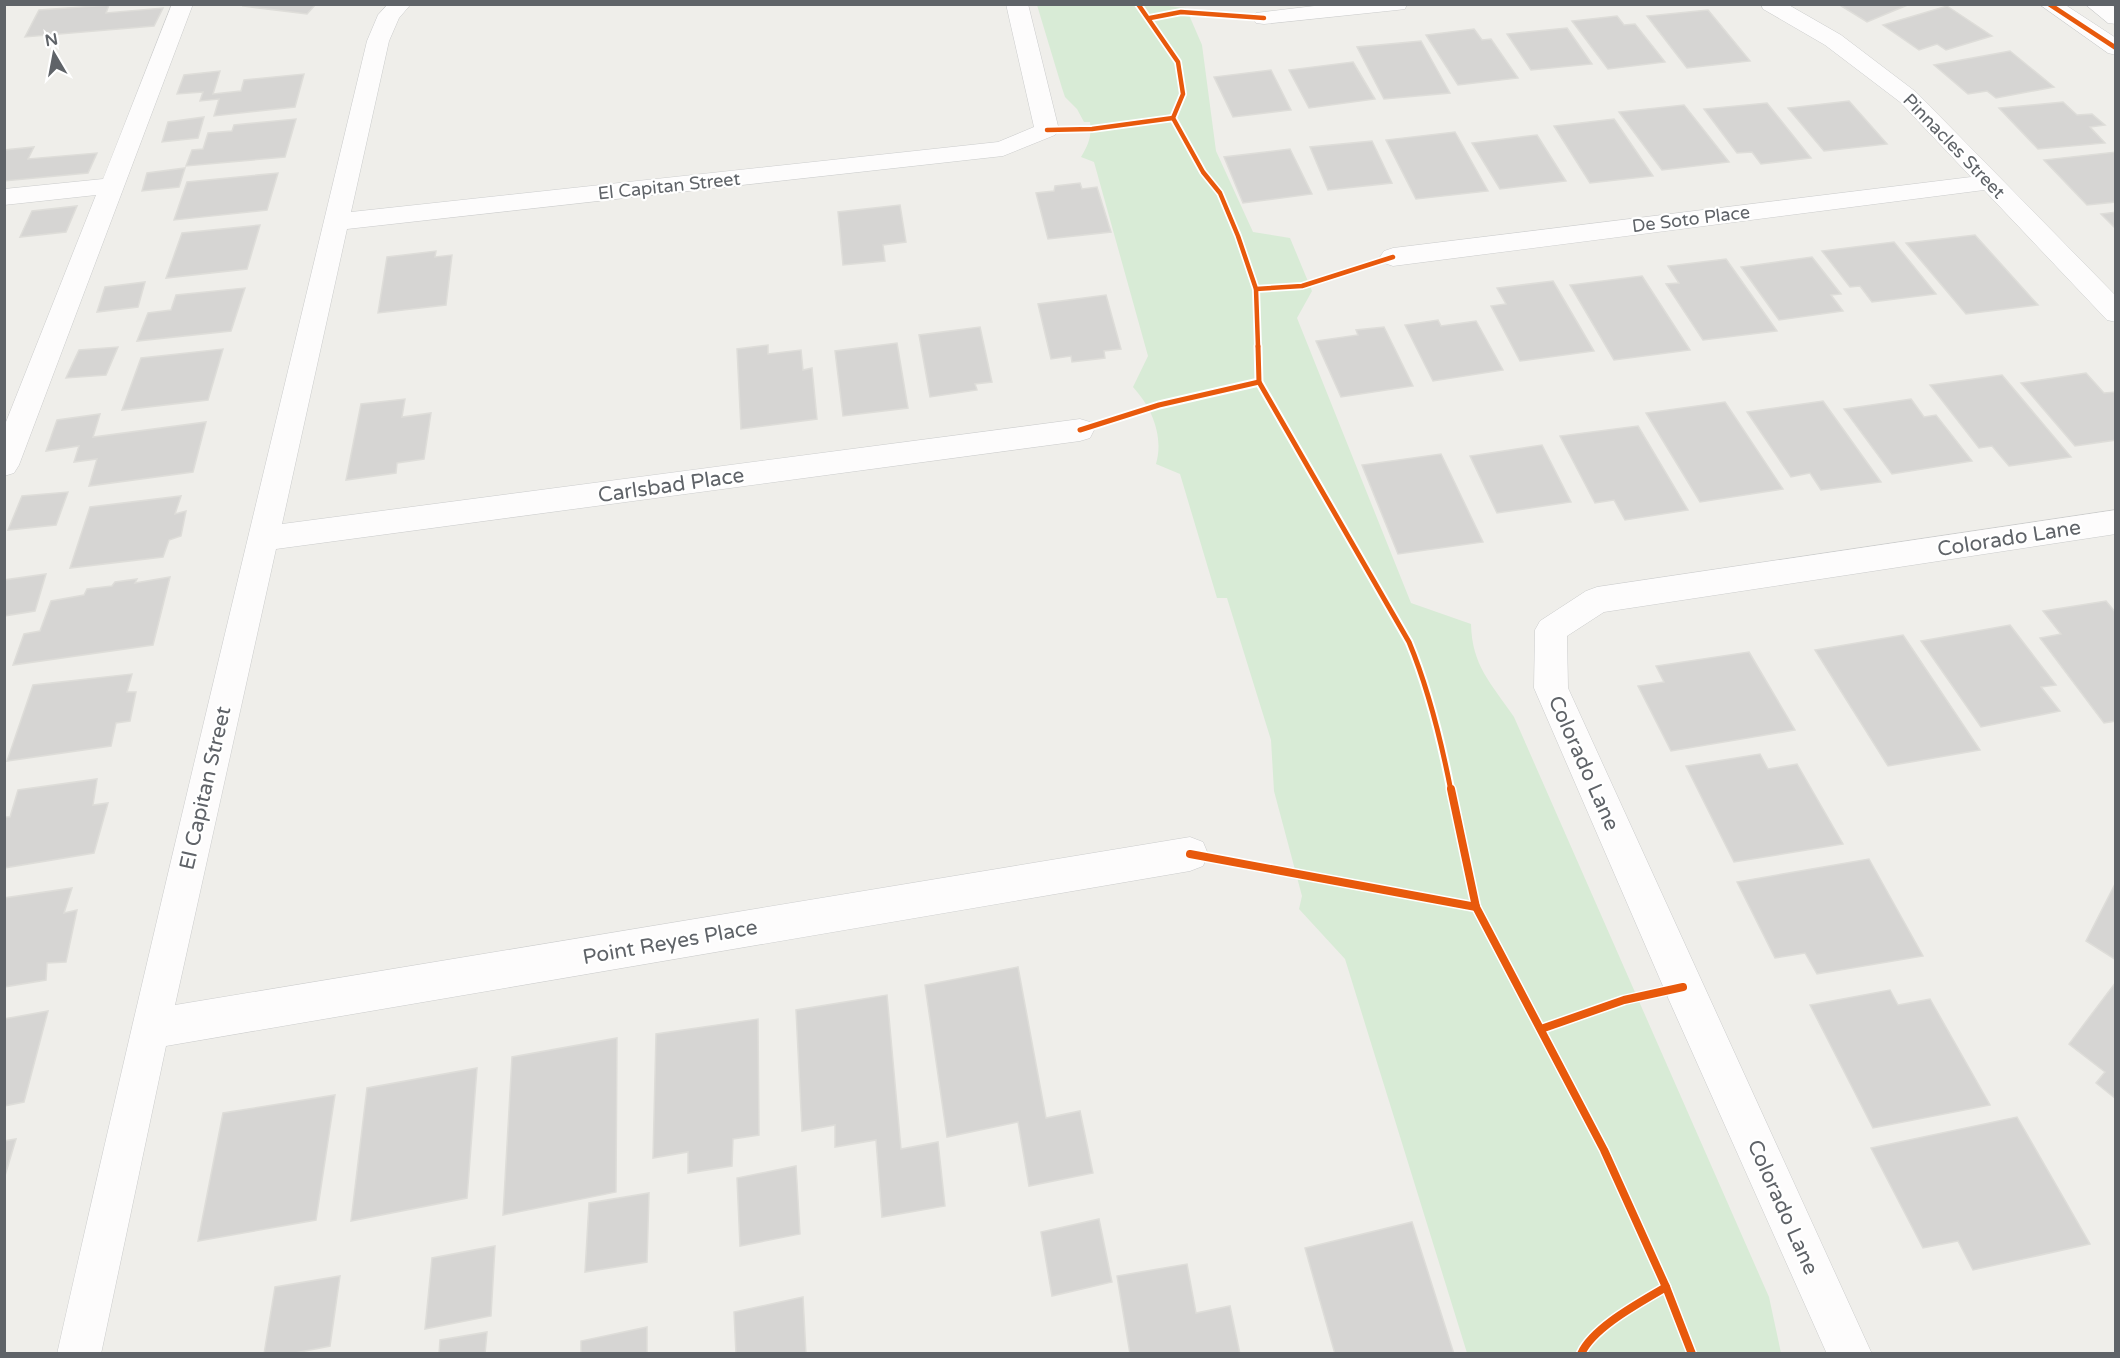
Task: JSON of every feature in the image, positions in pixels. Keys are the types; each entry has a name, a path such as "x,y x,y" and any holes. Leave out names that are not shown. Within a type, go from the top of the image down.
{"street":[{"path":"4,465 183,4"},
{"name":"El Capitan Street","path":"79,1353 150,1029 378,41 389,15 400,4"},
{"name":"El Capitan Street","path":"335,222 1003,149 1047,130 1017,4"},
{"path":"1264,18 1397,4"},
{"name":"Pinnacles Street","path":"1771,4 1833,40 1908,97 2114,311"},
{"path":"2049,4 2115,48"},
{"path":"2095,4 2115,18"},
{"name":"De Soto Place","path":"1393,257 1989,182"},
{"path":"4,197 112,186"},
{"name":"Carlsbad Place","path":"262,539 1080,430"},
{"name":"Colorado Lane","path":"1850,1353 1683,987 1551,688 1551,630 1597,600 2115,522"},
{"name":"Point Reyes Place","path":"150,1029 1190,854"}],"green space":[{"path":"1151,4 1186,8 1202,45 1216,151 1253,232 1290,238 1312,291 1297,318 1411,603 1471,624 1472,639 1479,663 1514,717 1769,1297 1781,1353 1467,1353 1345,959 1299,909 1302,896 1274,791 1271,740 1227,598 1217,598 1180,474 1156,464 1158,443 1155,423 1146,404 1133,387 1148,356 1094,162 1081,157 1089,141 1090,122 1084,122 1077,109 1065,97 1037,5"}],"building":[{"path":"244,4 316,4 307,14 243,6"},
{"path":"1838,4 1910,4 1867,22"},
{"path":"109,5 106,13 163,8 154,26 25,37 39,10"},
{"path":"1947,6 1992,36 1946,50 1937,44 1919,50 1883,25"},
{"path":"1708,10 1750,61 1687,68 1647,16"},
{"path":"1617,16 1624,25 1635,24 1665,62 1608,69 1572,21"},
{"path":"1567,28 1592,64 1531,70 1507,34"},
{"path":"1474,29 1482,40 1491,39 1518,78 1458,85 1426,35"},
{"path":"1421,41 1450,93 1384,99 1357,47"},
{"path":"2010,51 2054,87 1996,98 1987,91 1968,94 1934,65"},
{"path":"1353,62 1375,99 1309,108 1289,70"},
{"path":"1271,70 1291,110 1233,117 1214,77"},
{"path":"220,71 213,94 241,91 244,80 304,74 295,107 214,116 219,99 200,101 203,92 177,94 184,75"},
{"path":"1849,101 1887,144 1824,151 1788,108"},
{"path":"2063,102 2077,115 2092,114 2105,125 2090,127 2105,143 2038,149 1999,108"},
{"path":"1767,103 1811,158 1761,164 1752,152 1737,153 1704,109"},
{"path":"1684,105 1729,162 1662,170 1619,112"},
{"path":"204,117 198,138 162,142 168,122"},
{"path":"296,119 285,157 186,166 192,150 203,149 208,133 232,131 234,125"},
{"path":"1614,119 1653,176 1590,183 1554,126"},
{"path":"1455,132 1488,191 1416,199 1386,140"},
{"path":"1537,135 1566,181 1500,189 1472,143"},
{"path":"1372,141 1392,183 1328,190 1310,147"},
{"path":"34,147 28,159 97,153 88,173 4,181 4,150"},
{"path":"1290,149 1312,194 1243,203 1224,157"},
{"path":"2116,152 2116,202 2087,205 2044,160"},
{"path":"185,168 179,187 142,191 147,173"},
{"path":"278,173 267,210 174,220 187,182"},
{"path":"1080,183 1082,189 1097,187 1111,232 1048,239 1036,193 1054,191 1055,186"},
{"path":"900,205 906,242 883,245 885,261 843,265 838,212"},
{"path":"77,206 66,232 20,237 32,211"},
{"path":"2116,212 2116,229 2101,214"},
{"path":"260,225 247,269 166,278 182,233"},
{"path":"1975,235 2038,305 1966,314 1906,243"},
{"path":"1894,242 1936,294 1872,302 1860,286 1850,287 1822,251"},
{"path":"436,251 435,257 452,255 446,305 378,313 387,257"},
{"path":"1812,257 1841,294 1831,295 1843,311 1779,320 1741,267"},
{"path":"1726,259 1777,331 1703,340 1666,284 1679,283 1668,266"},
{"path":"1642,276 1690,350 1614,360 1570,285"},
{"path":"1553,281 1594,351 1520,361 1491,306 1506,304 1497,288"},
{"path":"145,282 138,307 97,312 105,287"},
{"path":"245,288 231,331 137,341 148,313 171,310 176,295"},
{"path":"1106,295 1121,349 1104,351 1105,358 1072,362 1071,356 1051,359 1038,304"},
{"path":"1438,320 1441,326 1476,321 1503,370 1433,381 1405,325"},
{"path":"980,327 992,382 975,384 977,390 930,397 919,335"},
{"path":"1384,327 1413,386 1341,397 1316,341 1358,335 1356,330"},
{"path":"897,343 908,408 843,416 835,351"},
{"path":"768,345 768,354 801,350 803,370 812,368 817,419 741,429 737,349"},
{"path":"118,347 106,375 66,378 79,350"},
{"path":"223,349 208,400 122,410 141,358"},
{"path":"2086,373 2104,393 2116,392 2116,440 2075,446 2021,383"},
{"path":"2002,375 2071,457 2009,466 1992,446 1979,448 1930,385"},
{"path":"405,399 402,417 431,413 424,459 397,463 396,473 346,480 361,404"},
{"path":"1911,399 1924,417 1936,415 1972,461 1892,474 1844,409"},
{"path":"1823,401 1881,482 1821,490 1810,473 1791,477 1747,412"},
{"path":"1725,402 1783,489 1700,502 1646,413"},
{"path":"100,414 93,437 206,422 193,472 89,486 97,459 74,462 79,446 46,451 57,420"},
{"path":"1638,426 1688,510 1625,520 1614,500 1595,503 1560,436"},
{"path":"1542,445 1571,502 1497,513 1470,456"},
{"path":"1441,454 1483,542 1398,554 1362,465"},
{"path":"68,492 56,525 8,530 22,496"},
{"path":"181,496 175,514 186,511 181,536 169,540 163,557 70,568 90,507"},
{"path":"46,574 35,611 4,616 4,580"},
{"path":"170,577 153,645 13,665 24,634 40,631 51,601 84,595 87,589 112,586 115,582 137,579 135,583"},
{"path":"2106,601 2116,613 2116,721 2104,723 2040,638 2061,634 2043,611"},
{"path":"2010,625 2056,685 2041,687 2060,711 1981,727 1921,641"},
{"path":"1903,635 1980,750 1888,766 1815,650"},
{"path":"1749,652 1795,730 1671,751 1638,686 1664,682 1656,666"},
{"path":"132,674 127,692 136,692 130,721 116,723 111,746 7,761 33,685"},
{"path":"1760,754 1768,769 1797,764 1843,844 1734,862 1686,766"},
{"path":"97,779 93,805 108,803 94,853 4,868 4,817 10,817 18,790"},
{"path":"1869,859 1923,956 1817,974 1805,953 1775,958 1737,882"},
{"path":"2116,882 2116,960 2086,941"},
{"path":"72,888 64,913 77,910 66,962 47,963 46,980 4,987 4,898"},
{"path":"1018,967 1046,1118 1080,1111 1093,1173 1029,1186 1018,1122 947,1137 925,985"},
{"path":"2116,982 2116,1099 2096,1083 2105,1072 2069,1044"},
{"path":"1890,990 1898,1005 1930,999 1990,1105 1873,1128 1810,1005"},
{"path":"887,995 901,1149 938,1142 945,1206 882,1217 876,1140 835,1147 835,1125 802,1131 796,1010"},
{"path":"48,1011 24,1102 4,1106 4,1019"},
{"path":"758,1019 759,1135 733,1139 732,1166 688,1173 688,1152 653,1158 656,1034"},
{"path":"617,1038 616,1192 503,1215 512,1057"},
{"path":"477,1068 467,1198 351,1221 367,1088"},
{"path":"335,1095 316,1220 198,1241 223,1113"},
{"path":"2017,1117 2090,1244 1973,1270 1958,1241 1923,1248 1871,1148"},
{"path":"16,1139 4,1179 4,1141"},
{"path":"796,1166 800,1234 740,1246 737,1178"},
{"path":"649,1193 647,1262 585,1272 589,1203"},
{"path":"1099,1219 1112,1282 1052,1296 1041,1232"},
{"path":"1412,1222 1454,1354 1335,1354 1305,1248"},
{"path":"495,1246 491,1316 425,1329 432,1258"},
{"path":"1187,1264 1196,1313 1230,1306 1240,1354 1130,1354 1117,1276"},
{"path":"340,1276 330,1346 290,1354 264,1354 275,1287"},
{"path":"803,1297 806,1354 736,1354 734,1312"},
{"path":"647,1327 647,1354 581,1354 581,1341"},
{"path":"487,1332 485,1354 439,1354 440,1340"}],"cycle path":[{"path":"1138,4 1178,62 1183,94 1173,118 1203,172 1220,193 1256,289 1259,382 1409,642 1422,674 1440,736 1476,907 1604,1150 1666,1287 1692,1354"},
{"path":"2049,4 2116,48"},
{"path":"1150,18 1181,12 1264,18"},
{"path":"1047,130 1092,129 1173,118"},
{"path":"1256,289 1302,286 1393,257"},
{"path":"1080,430 1159,405 1259,382"},
{"path":"1190,854 1476,907"},
{"path":"1541,1029 1624,1000 1683,987"},
{"path":"1581,1354 1584,1347 1617,1316 1666,1287"}]}
